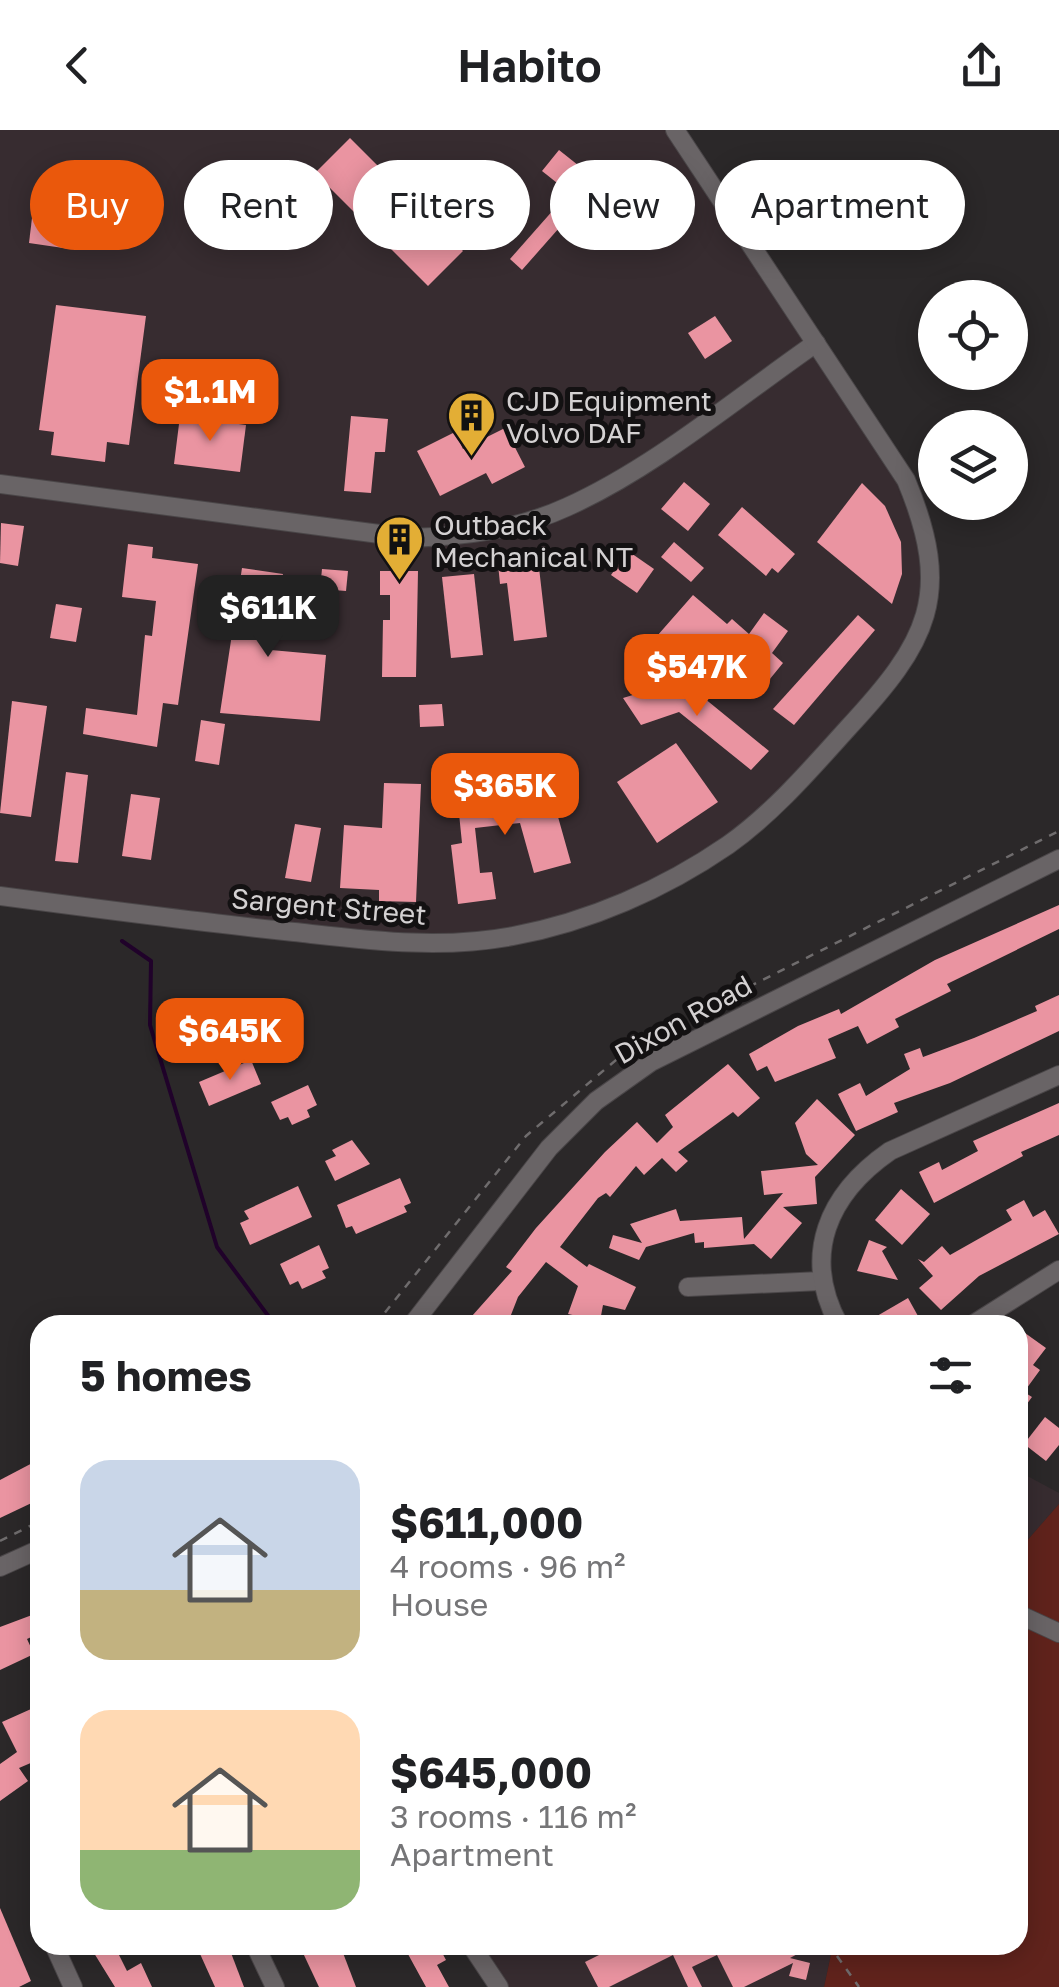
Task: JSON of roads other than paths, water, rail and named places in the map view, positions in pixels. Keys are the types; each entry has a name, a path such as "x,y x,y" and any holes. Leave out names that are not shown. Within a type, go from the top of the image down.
{"street":[{"name":"Sargent Street","path":"0,896 417,946 512,937 572,920 660,886 730,844 780,802 891,682 915,645 927,609 932,568 928,531 914,497 675,130"},
{"path":"0,484 410,538 469,536 565,508 611,485 816,343"},
{"name":"Dixon Road","path":"420,1315 548,1148 596,1101 651,1062 1059,859"},
{"path":"836,1315 821,1281 830,1217 865,1168 890,1151 1059,1075"},
{"path":"988,1315 1059,1270"},
{"path":"688,1286 821,1281"},
{"path":"0,1568 30,1553"},
{"path":"1028,1619 1059,1633"},
{"path":"59,1955 74,1987"},
{"path":"259,1955 275,1987"},
{"path":"477,1955 499,1987"}],"waterway":[{"path":"122,941 151,961 150,1025 217,1247 268,1315"}],"place":[{"name":"CJD Equipment Volvo DAF","path":"471,458"},
{"name":"Outback Mechanical NT","path":"399,582"}]}
